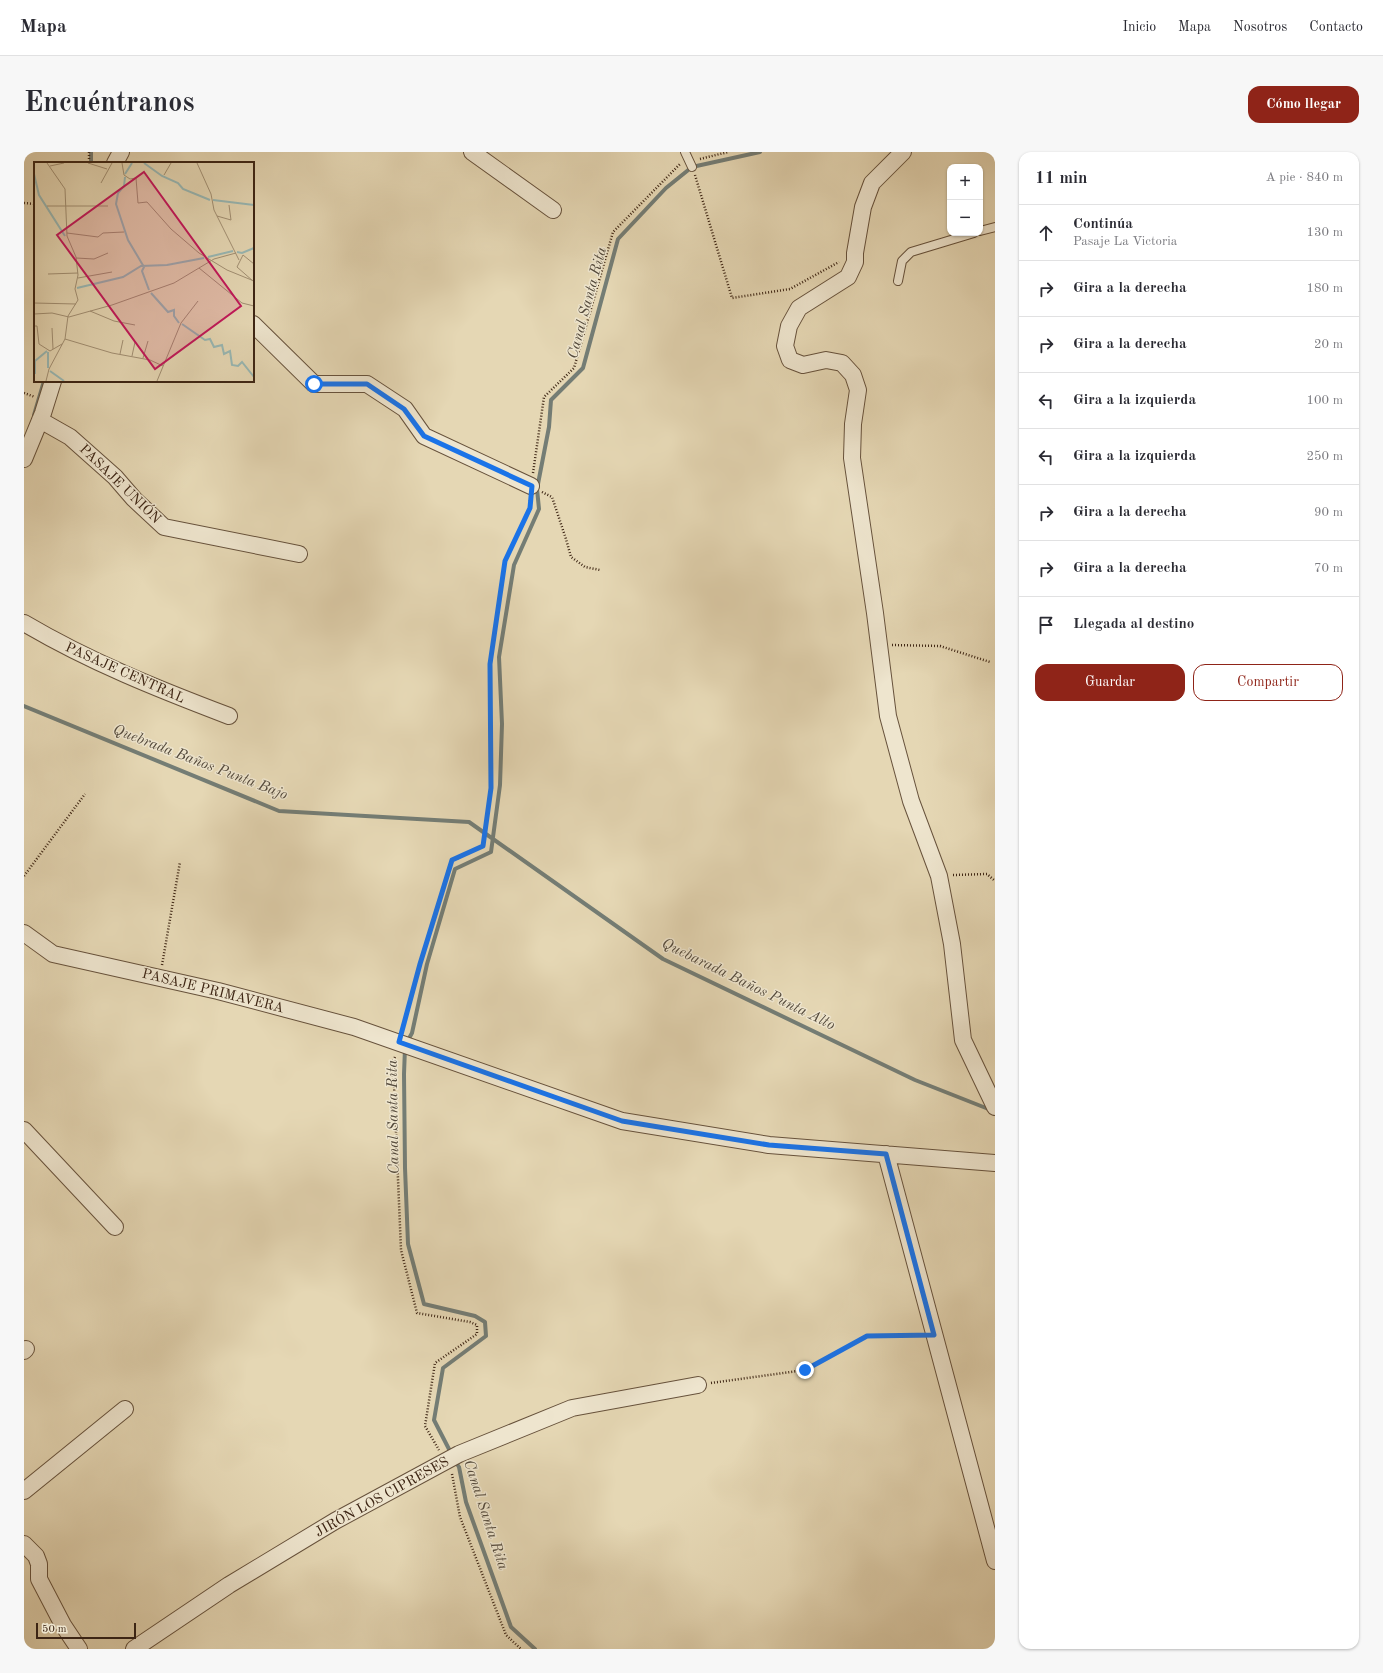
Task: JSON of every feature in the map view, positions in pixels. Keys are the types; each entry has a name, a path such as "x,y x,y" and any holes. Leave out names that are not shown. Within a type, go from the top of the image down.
{"street":[{"path":"116,162 121,152"},
{"path":"472,152 553,210"},
{"path":"902,152 872,183 863,207 855,253 855,262 848,277 799,308 788,326 786,346 790,360 803,365 826,360 842,363 853,375 858,390 853,424 852,458 888,716 910,801 939,876 952,944 963,1040 995,1107"},
{"path":"254,325 314,384 367,384 404,409 424,436 532,486"},
{"path":"24,459 40,420 53,382"},
{"name":"PASAJE UNIÓN","path":"40,420 70,437 115,477 134,499 164,527 299,554"},
{"name":"PASAJE CENTRAL","path":"24,623 59,644 144,684 229,716"},
{"name":"PASAJE PRIMAVERA","path":"24,933 53,954 160,978 354,1027 622,1121 769,1145 995,1163"},
{"path":"24,1130 115,1227"},
{"path":"886,1154 995,1561"},
{"name":"JIRÓN LOS CIPRESES","path":"134,1649 229,1585 322,1529 459,1454 572,1408 698,1385"},
{"path":"24,1491 125,1408"},
{"path":"24,1544 36,1556 39,1564 39,1579 79,1649"}],"lane":[{"path":"685,152 691,164"},
{"path":"983,230 995,227"},
{"path":"898,281 902,261 911,252 964,236"}],"path":[{"path":"521,1649 506,1635 460,1517 452,1473 425,1426 435,1363 477,1334 477,1325 470,1322 417,1313 401,1250 393,1061 402,1043 420,964 452,860 483,846 491,788 490,664 505,561 530,508 544,397 574,368 613,232 667,179 680,163 691,164 728,152"},
{"path":"691,164 732,298 790,290 855,253"},
{"path":"24,203 34,204"},
{"path":"532,486 552,497 571,557 585,567 600,570"},
{"path":"879,644 940,646 990,662"},
{"path":"24,876 85,794"},
{"path":"160,978 180,862"},
{"path":"939,876 987,874 995,881"},
{"path":"698,1385 805,1370 867,1336 934,1335"}],"waterway":[{"path":"91,152 91,162"},
{"name":"Canal Santa Rita","path":"407,1042 412,1033 427,964 455,869 491,852 500,785 502,724 499,657 514,565 539,509 537,489 549,427 551,400 583,368 618,239 666,188 692,167 760,152"},
{"path":"34,415 44,382"},
{"name":"Quebarada Baños Punta Alto","path":"24,706 279,811 469,822 663,959 915,1080 991,1110"},
{"name":"Canal Santa Rita","path":"405,1048 405,1168 408,1244 424,1304 475,1316 485,1322 486,1336 443,1368 434,1420 452,1455"},
{"name":"Canal Santa Rita","path":"455,1461 459,1467 466,1502 511,1627 535,1649"}],"route":[{"path":"314,384 367,384 404,409 424,436 532,486 530,508 505,561 490,664 491,788 483,846 452,860 420,964 399,1042 622,1121 769,1145 886,1154 934,1335 867,1336 805,1370"}],"water label":[{"name":"Quebrada Baños Punta Bajo","path":"200,763"}]}
